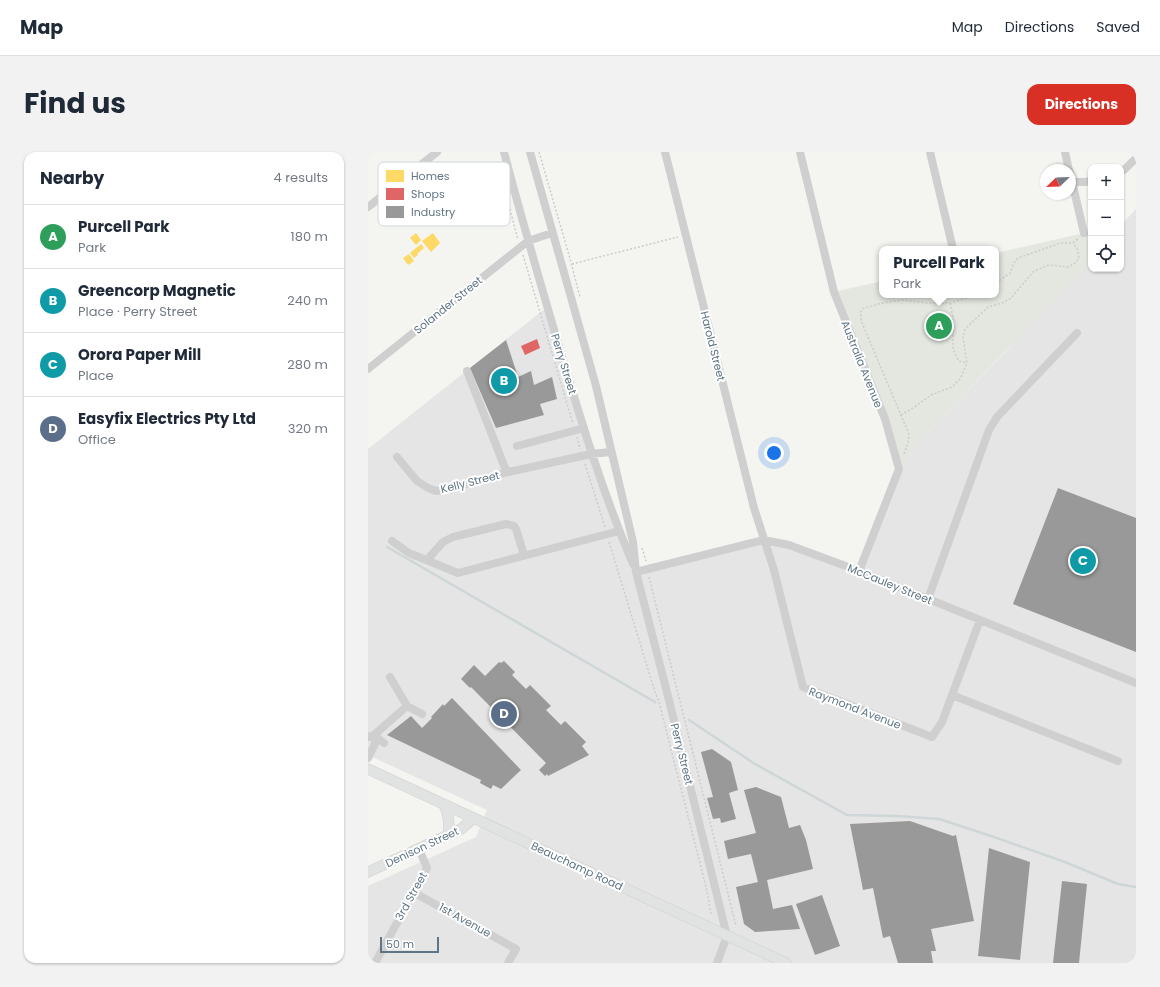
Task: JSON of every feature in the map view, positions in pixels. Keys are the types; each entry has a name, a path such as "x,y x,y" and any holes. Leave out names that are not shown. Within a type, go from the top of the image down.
{"main road":[{"name":"Beauchamp Road","path":"368,769 786,963"},
{"path":"444,805 450,821 448,835"},
{"name":"Denison Street","path":"368,872 461,829 474,818"}],"street":[{"path":"424,162 437,152"},
{"name":"Perry Street","path":"504,152 507,162"},
{"name":"Perry Street","path":"530,152 596,386 633,542 636,572"},
{"name":"Harold Street","path":"664,152 754,508 764,540"},
{"name":"Australia Avenue","path":"800,152 834,292 885,419 899,469"},
{"path":"930,152 952,246"},
{"path":"1065,152 1068,164"},
{"path":"1124,170 1136,158"},
{"name":"Perry Street","path":"510,174 528,241 592,454 619,531 636,572 727,936"},
{"path":"1076,182 1088,182"},
{"path":"368,207 378,199"},
{"path":"1076,199 1084,232"},
{"path":"528,241 552,233"},
{"name":"Solander Street","path":"368,369 528,241"},
{"path":"928,599 989,430 997,416 1076,332"},
{"name":"Kelly Street","path":"467,371 505,468 508,472"},
{"path":"517,446 584,428"},
{"name":"Kelly Street","path":"397,457 417,481 436,491 456,487 508,472 592,454 611,452"},
{"path":"858,571 899,469"},
{"path":"427,560 443,542 454,537 506,524 514,526 516,529 524,556"},
{"path":"392,541 409,552 458,573 619,531"},
{"name":"McCauley Street","path":"636,572 764,540 789,545 858,571 1136,683"},
{"name":"Raymond Avenue","path":"764,540 774,570 803,687 932,737 942,722 980,620"},
{"path":"390,677 407,706 422,714"},
{"path":"952,695 1118,761"},
{"path":"371,736 407,706"},
{"path":"371,736 384,743"},
{"path":"368,758 375,744 371,736"},
{"name":"3rd Street","path":"374,963 427,868 419,849"},
{"name":"1st Avenue","path":"413,892 516,949 508,963"},
{"path":"717,963 727,936"},
{"path":"368,960 374,963"}],"path":[{"path":"539,152 572,264 581,302"},
{"path":"999,281 1010,273 1018,258 1061,243 1073,243 1084,232"},
{"path":"572,264 685,235"},
{"path":"901,415 930,395 952,387 960,380 967,363 963,337 965,329 988,307 1002,303 1011,298 1034,271 1049,265 1068,267 1075,263 1079,258 1078,250 1073,243"},
{"path":"899,469 908,443 909,434 865,330 860,315 861,310 883,303 902,300 927,303 950,303 965,298"},
{"path":"950,303 953,317 953,348 959,360 967,363"},
{"path":"642,546 736,926"}],"shaded area":[{"path":"1136,209 1136,963 368,963 368,886 476,837 487,810 368,755 368,449 547,307 591,454 636,572 764,540 858,571 899,469 922,438 1011,346 1018,330 1088,258 1088,272 1124,272 1124,222"},
{"path":"1084,233 1088,234 1088,265 922,438 899,469 885,419 834,292 879,282 879,298 999,298 999,252"}],"building: Homes":[{"path":"416,233 421,240 416,245 410,238"},
{"path":"433,233 440,243 431,252 422,241"},
{"path":"421,244 424,248 414,258 410,253"},
{"path":"409,254 414,261 408,265 403,258"}],"building: Shops":[{"path":"537,339 540,348 525,355 521,346"}],"building: Industry":[{"path":"506,340 518,377 531,371 534,385 552,377 557,399 540,404 544,415 496,428 470,368"},
{"path":"1058,488 1136,518 1136,652 1013,604"},
{"path":"504,661 515,672 512,675 526,689 530,685 551,706 546,710 561,725 565,721 586,742 582,746 589,755 548,776 547,774 545,776 539,770 546,763 471,687 470,688 461,679 474,665 485,676 499,662 501,663"},
{"path":"452,698 521,770 501,789 493,785 491,789 480,783 481,780 387,735 411,716 422,728 443,704 444,706"},
{"path":"712,749 731,762 738,790 729,793 736,819 721,823 720,818 713,819 707,798 713,797 701,752"},
{"path":"756,787 781,797 789,828 800,825 806,840 813,869 767,880 773,909 792,905 800,929 755,932 744,924 736,887 758,882 751,854 728,859 724,841 756,833 744,790"},
{"path":"910,821 953,836 956,835 974,921 931,929 936,951 931,951 933,963 898,963 890,936 883,938 873,888 863,890 850,824"},
{"path":"989,848 1030,862 1020,960 978,956"},
{"path":"1062,881 1087,884 1079,963 1053,963"},
{"path":"822,895 840,946 815,955 796,904"}],"waterway":[{"path":"387,547 655,702"},
{"path":"689,720 755,764 847,815 939,819 1065,862 1118,884 1136,887"}],"place":[{"name":"Purcell Park","path":"939,326"},
{"name":"Greencorp Magnetic","path":"504,381"},
{"name":"Orora Paper Mill","path":"1083,561"},
{"name":"Easyfix Electrics Pty Ltd","path":"504,714"}]}
